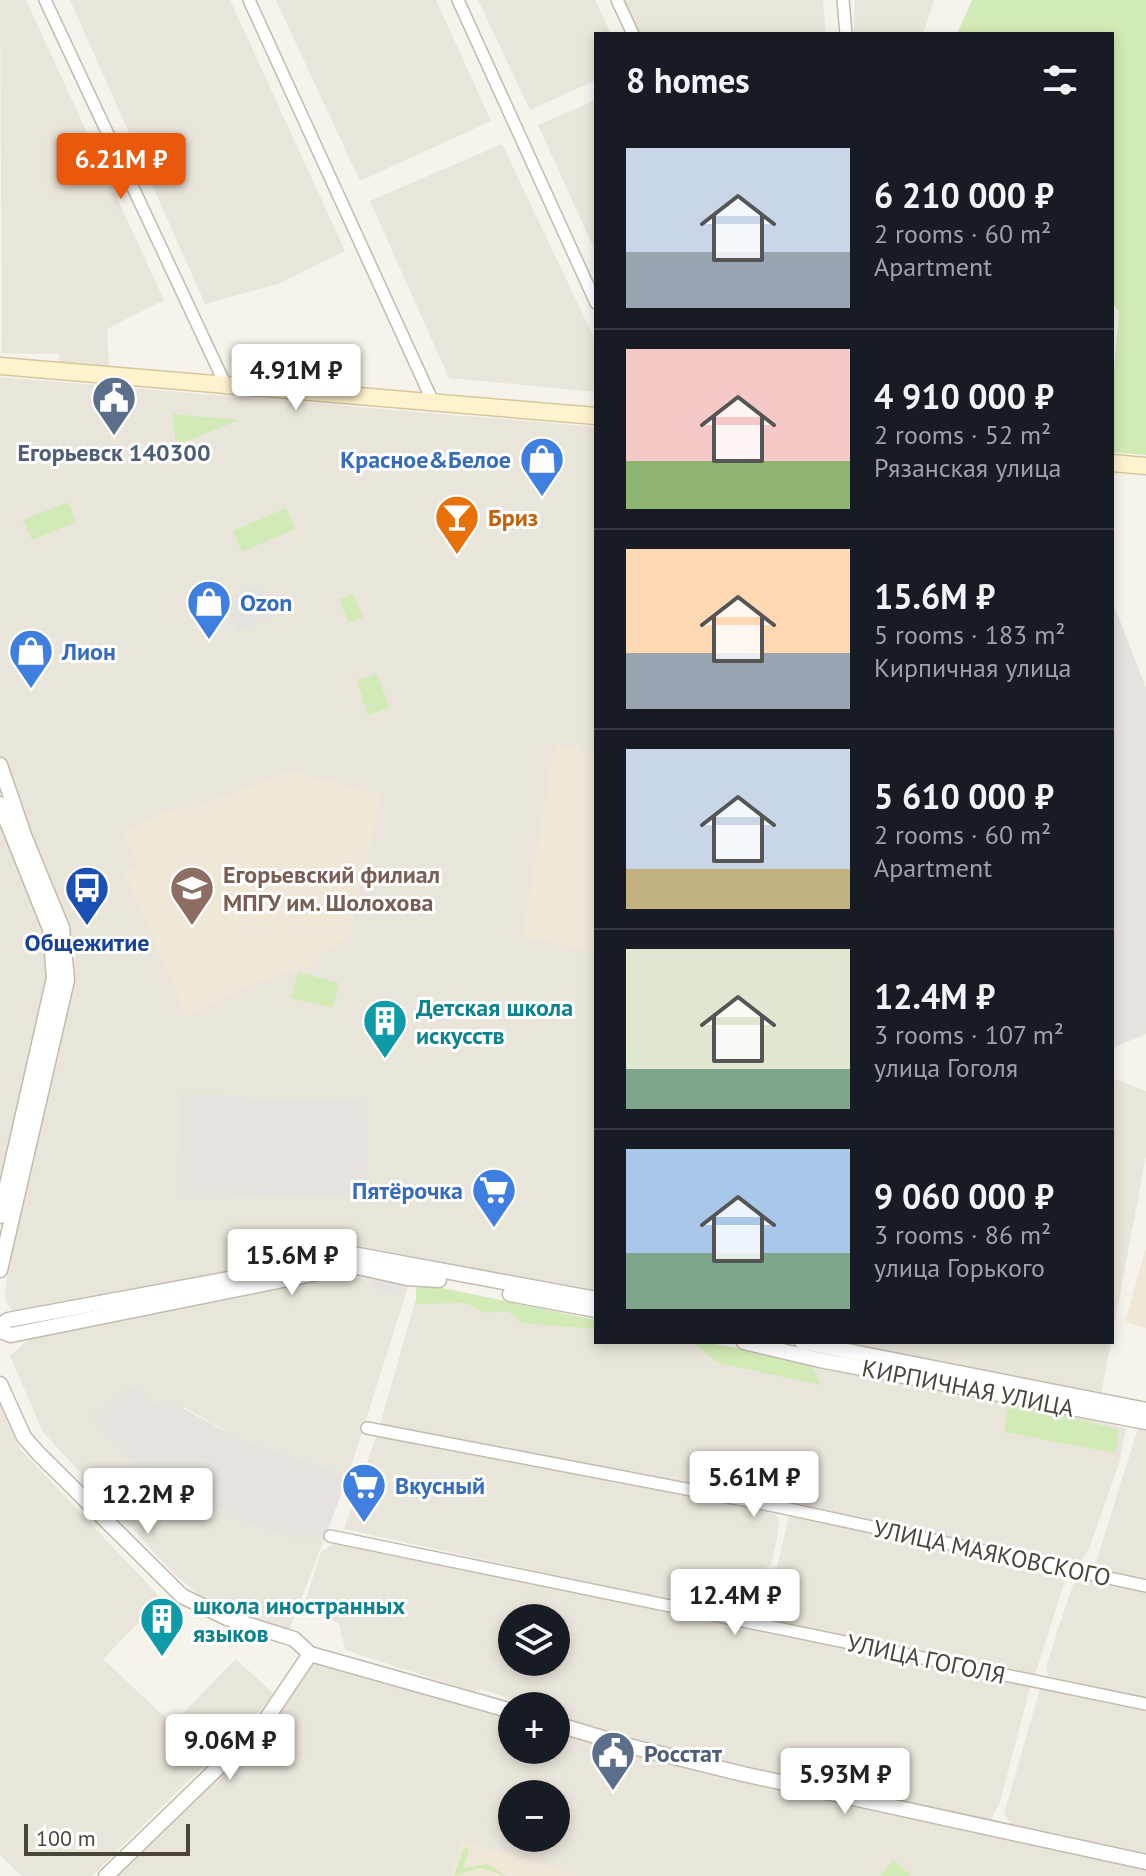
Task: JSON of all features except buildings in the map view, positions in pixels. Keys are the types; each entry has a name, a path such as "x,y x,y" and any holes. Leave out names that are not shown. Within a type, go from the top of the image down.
{"main road":[{"path":"0,366 227,388 594,416"},
{"path":"1114,455 1146,457"},
{"path":"1114,463 1146,466"}],"street":[{"path":"45,0 227,388"},
{"path":"249,0 433,402"},
{"path":"458,0 594,299"},
{"path":"617,0 632,32"},
{"path":"843,0 846,32"},
{"path":"0,765 25,838 62,928 67,980 0,1270"},
{"path":"0,804 50,929 54,978 0,1216"},
{"path":"0,1328 22,1317 358,1255 594,1299"},
{"path":"0,1328 11,1335 351,1267 407,1278 426,1277 594,1310"},
{"name":"КИРПИЧНАЯ УЛИЦА","path":"754,1344 1146,1422"},
{"name":"КИРПИЧНАЯ УЛИЦА","path":"812,1344 1146,1410"},
{"path":"0,1384 24,1437 38,1453 174,1589 206,1610 294,1639 310,1654 498,1707"},
{"name":"УЛИЦА МАЯКОВСКОГО","path":"367,1428 770,1505 1146,1586"},
{"name":"УЛИЦА ГОГОЛЯ","path":"330,1536 1146,1704"},
{"path":"106,1876 263,1724 310,1654"},
{"path":"570,1728 743,1774 1146,1862"}],"shaded area":[{"path":"0,0 26,0 164,300 107,329 109,367 60,362 59,354 2,353"},
{"path":"70,0 230,0 345,251 278,284 205,304"},
{"path":"276,0 436,0 491,121 360,181"},
{"path":"478,0 595,0 610,32 594,32 594,81 530,110"},
{"path":"624,0 823,0 826,32 639,32"},
{"path":"855,0 934,0 924,32 854,32"},
{"path":"594,101 594,249 538,125"},
{"path":"502,144 594,338 594,392 449,378 370,201"},
{"path":"0,377 594,427 594,1295 373,1249 352,1249 23,1313 10,1309 5,1297 9,1260 25,1179 73,990 75,956 70,933 0,766"},
{"path":"261,584 274,616 237,631 224,599"},
{"path":"1114,605 1146,688 1146,1034 1114,1047"},
{"path":"555,745 594,754 594,953 523,936"},
{"path":"291,771 381,795 350,936 326,951 311,966 259,982 187,1016 125,873 138,866 123,831 185,805 188,810"},
{"path":"0,821 45,934 49,969 0,1183"},
{"path":"1114,1079 1146,1091 1146,1156 1114,1325"},
{"path":"180,1095 240,1096 251,1101 366,1100 367,1196 177,1194"},
{"path":"1146,1248 1146,1328 1125,1322"},
{"path":"375,1270 404,1280 399,1296 371,1287"},
{"path":"329,1274 370,1276 408,1287 348,1476 238,1438 184,1407 141,1474 152,1466 194,1487 193,1493 245,1523 290,1537 325,1537 288,1633 212,1605 174,1574 43,1432 10,1356 30,1338"},
{"path":"420,1284 594,1321 594,1344 705,1344 824,1369 1068,1412 1126,1429 1119,1463 1089,1549 1082,1560 1072,1564 380,1425"},
{"path":"842,1344 1111,1344 1101,1394"},
{"path":"133,1386 153,1403 169,1401 238,1438 348,1476 325,1537 290,1537 245,1523 192,1493 194,1486 152,1466 141,1475 93,1416"},
{"path":"0,1405 20,1449 162,1599 103,1659 172,1724 236,1659 275,1695 92,1876 22,1876 0,1855"},
{"path":"1138,1428 1146,1429 1146,1580 1094,1569"},
{"path":"377,1434 775,1512 779,1523 777,1539 771,1565 766,1567 757,1619 344,1529"},
{"path":"789,1516 1068,1571 1034,1678 773,1623 766,1614"},
{"path":"337,1541 1031,1684 1000,1802 990,1822 703,1757 570,1720 570,1692 498,1692 498,1695 482,1689 475,1692 345,1650 339,1623 302,1611 321,1552"},
{"path":"1082,1575 1146,1589 1146,1698 1048,1676 1046,1668 1057,1632 1075,1579"},
{"path":"310,1654 498,1707 498,1764 570,1764 570,1727 1146,1862 1146,1876 106,1876 263,1724"},
{"path":"1040,1689 1146,1710 1146,1854 1011,1824 1004,1814"},
{"path":"462,1841 577,1876 451,1876"}],"green space":[{"path":"972,0 1146,0 1146,455 1114,452 1114,368 1119,312 1114,304 1114,32 958,32"},
{"path":"172,414 239,420 176,445"},
{"path":"68,502 76,522 32,540 23,520"},
{"path":"286,508 295,529 242,552 233,531"},
{"path":"353,594 363,617 349,623 339,599"},
{"path":"377,674 389,708 368,715 357,680"},
{"path":"298,972 339,983 333,1008 291,998"},
{"path":"423,1284 594,1320 594,1329 522,1323 508,1311 485,1313 466,1303 416,1304 416,1288"},
{"path":"694,1344 715,1344 810,1363 821,1385 718,1363"},
{"path":"1008,1406 1066,1416 1119,1430 1116,1453 1004,1432"},
{"path":"464,1847 469,1849 463,1868 488,1864 506,1876 480,1868 454,1876"},
{"path":"893,1860 910,1875 880,1876"}],"place":[{"name":"Егорьевск 140300","path":"114,437"},
{"name":"Красное&Белое","path":"542,498"},
{"name":"Бриз","path":"457,556"},
{"name":"Ozon","path":"209,641"},
{"name":"Лион","path":"31,690"},
{"name":"Общежитие","path":"87,927"},
{"name":"Егорьевский филиал МПГУ им. Шолохова","path":"192,927"},
{"name":"Детская школа искусств","path":"385,1060"},
{"name":"Пятёрочка","path":"494,1229"},
{"name":"Вкусный","path":"364,1524"},
{"name":"школа иностранных языков","path":"162,1658"},
{"name":"Росстат","path":"613,1792"}]}
